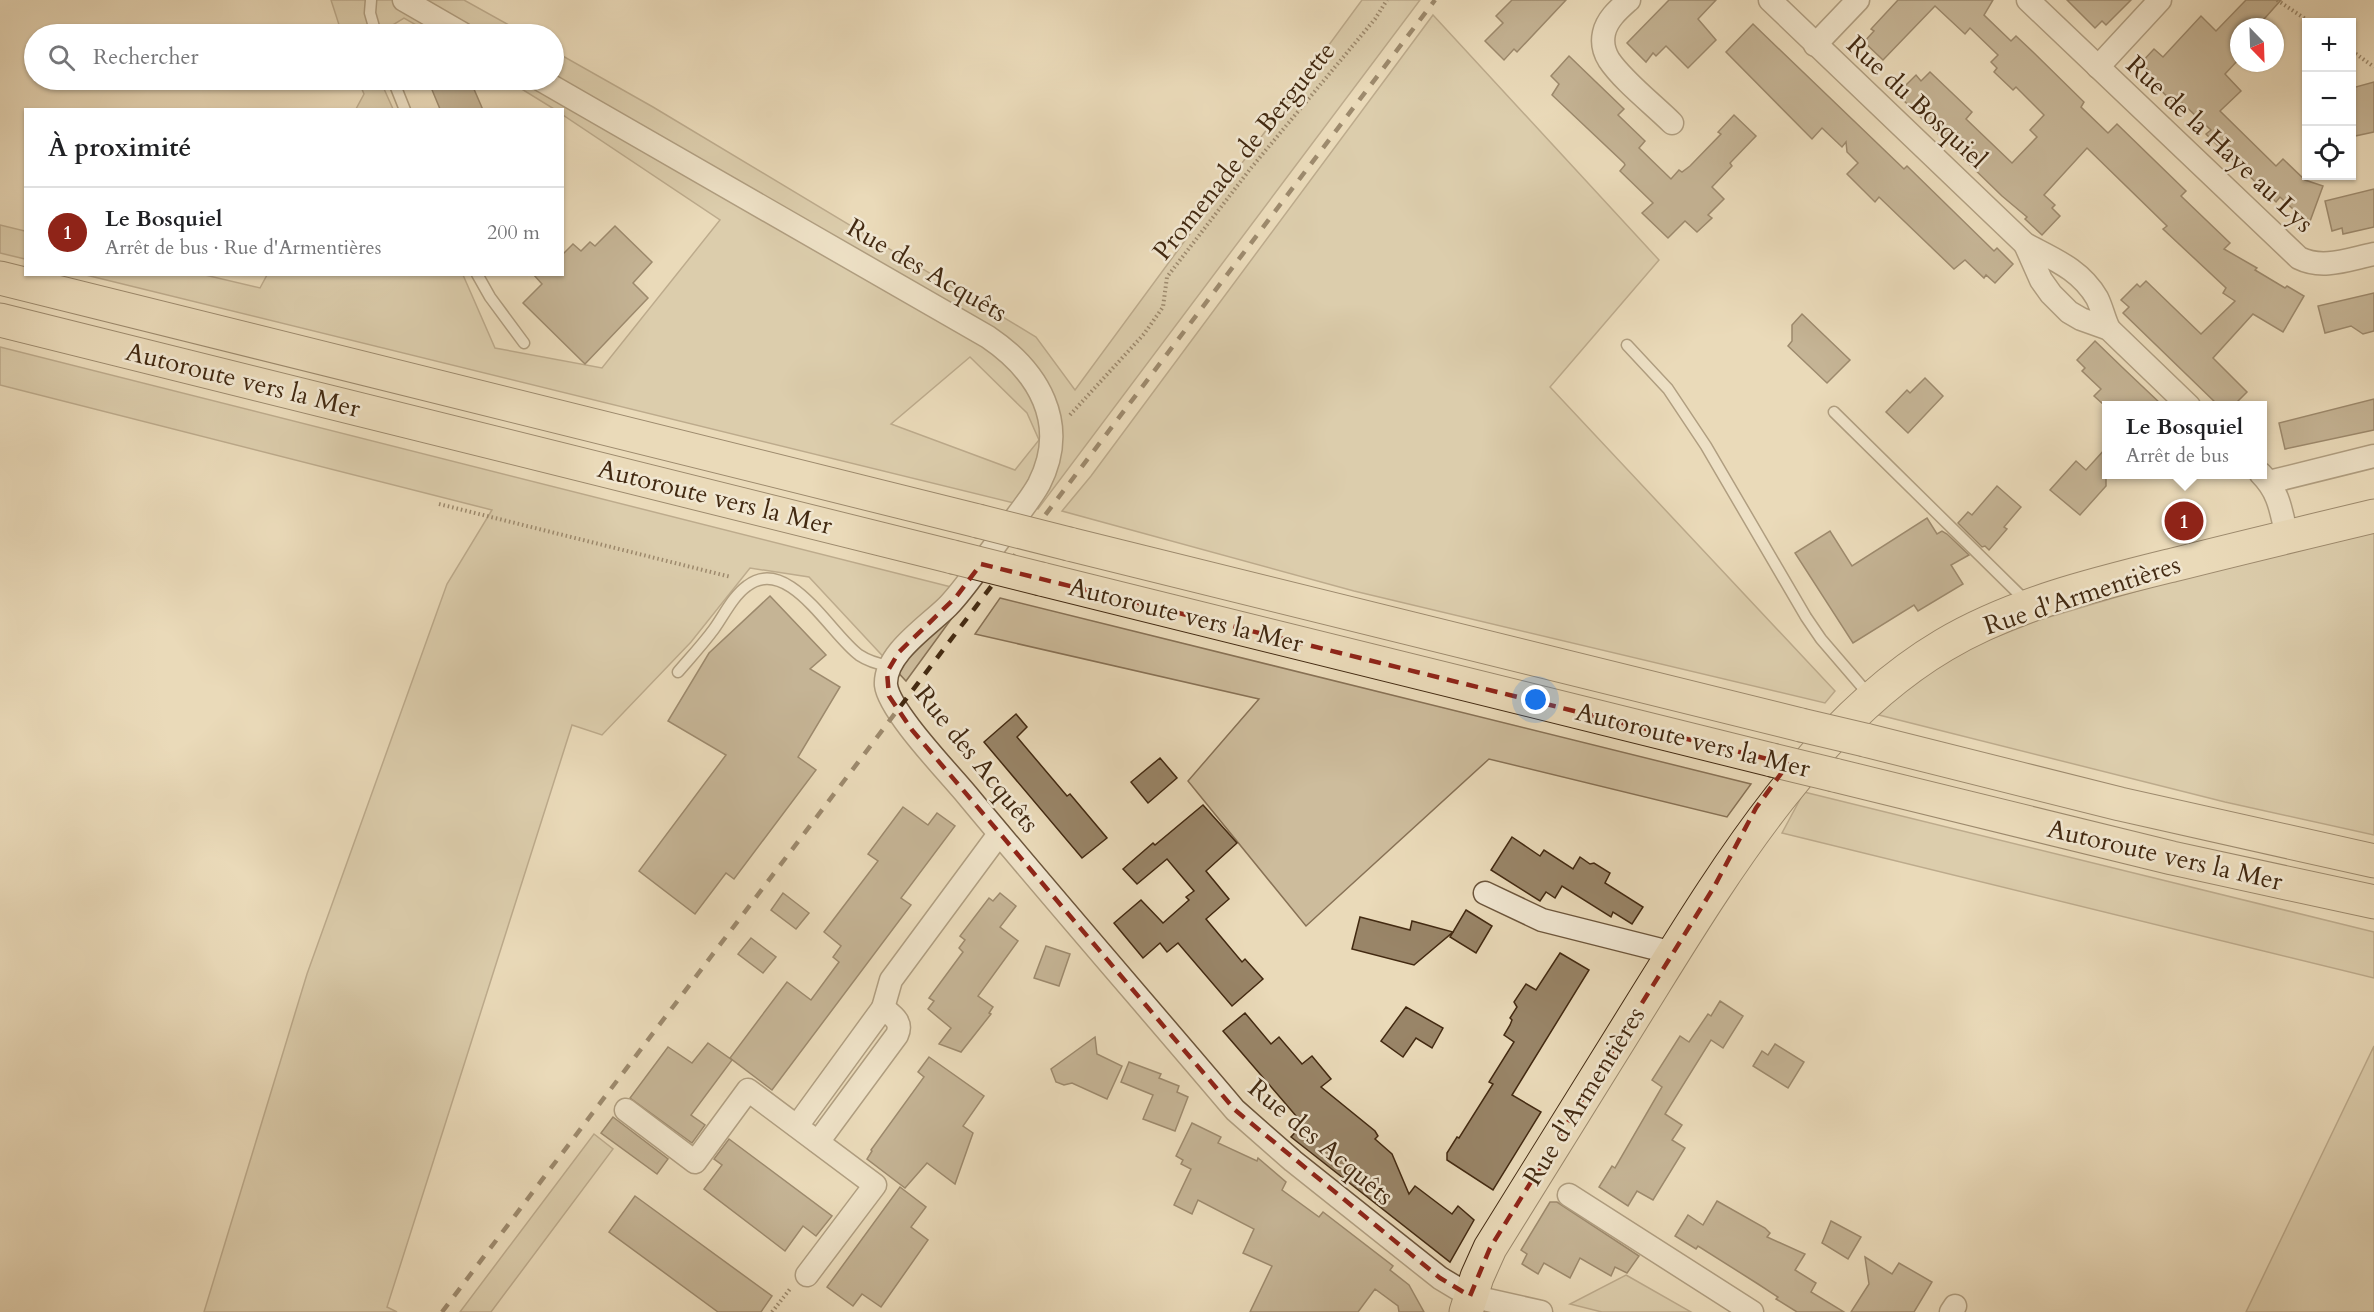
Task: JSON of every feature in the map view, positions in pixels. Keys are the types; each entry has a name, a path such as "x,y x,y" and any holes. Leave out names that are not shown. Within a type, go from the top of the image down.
{"main road":[{"path":"0,278 2120,804 2374,861"},
{"name":"Autoroute vers la Mer","path":"0,320 1772,760 2161,855 2374,902"},
{"name":"Rue d'Armentières","path":"1468,1304 1490,1248 1714,887 1772,809 1843,726 1867,693 1944,645 1982,626 2023,598 2119,578 2285,527 2374,495"},
{"name":"Rue d'Armentières","path":"2285,527 2374,516"}],"street":[{"path":"404,0 446,24"},
{"path":"1629,0 1616,13 1605,30 1603,37 1605,52 1615,67 1672,123"},
{"name":"Rue du Bosquiel","path":"1770,0 2025,244 2065,264 2082,278 2096,297 2109,329"},
{"path":"1815,45 1858,0"},
{"name":"Rue de la Haye au Lys","path":"2028,0 2299,258 2316,264 2325,264 2374,254"},
{"name":"Rue de la Haye au Lys","path":"2098,68 2160,0"},
{"name":"Rue des Acquêts","path":"558,90 998,344 1021,363 1038,386 1047,409 1050,439 1044,470 1030,497 956,597 899,652 888,666 888,691 898,710 999,834 1235,1110 1274,1146 1440,1278 1468,1304 1541,1312"},
{"name":"Rue du Bosquiel","path":"2025,244 2041,280 2069,312 2109,329 2185,401"},
{"path":"2267,478 2374,456"},
{"path":"2266,479 2277,496 2285,527"},
{"path":"797,1126 883,1008 891,980 999,834"},
{"path":"1485,893 1542,920 1673,953"},
{"path":"818,1142 900,1029 898,1022 883,1008"},
{"path":"626,1110 695,1162 748,1090 875,1185 807,1275"},
{"path":"1569,1195 1752,1312"}],"lane":[{"path":"371,0 370,12 373,24"},
{"path":"397,90 404,108"},
{"path":"478,276 490,297 524,343"},
{"path":"1627,345 1668,388 1706,446 1806,617 1867,693"},
{"path":"1834,412 2023,598"},
{"path":"678,672 703,643 740,592 753,582 766,579 774,579 791,586 858,654 875,663 888,666"}],"path":[{"name":"Promenade de Berguette","path":"1050,439 1144,334 1163,307 1167,277 1251,168 1375,19 1387,0"},
{"path":"2277,0 2304,18"},
{"path":"2356,54 2374,67"},
{"path":"439,504 753,582"},
{"path":"772,1312 795,1281 807,1275"}],"highlighted area":[{"path":"981,564 1788,764 1756,808 1714,887 1490,1248 1470,1296 1440,1278 1235,1110 912,730 889,696 887,672 899,652 956,597"}],"shaded area":[{"path":"331,0 464,0 507,24 414,24 404,18 394,24 339,24"},
{"path":"1362,0 1420,0 1038,509 90,276 209,276 260,288 266,276 463,276 495,348 602,368 720,220 564,116 564,108 552,108 523,90 564,90 564,57 653,107 1036,337 1075,390","holes":["970,357 1027,413 1039,440 1015,470 891,424"]},
{"path":"1433,15 1659,260 1550,387 1835,691 1825,703 1354,591 1062,511 1091,476"},
{"path":"362,90 384,90 393,108 357,108 364,94"},
{"path":"0,225 24,231 24,259 0,253"},
{"path":"0,347 971,592 906,681 809,577 750,568 691,642 602,735 572,725 387,1307 397,1312 204,1312 307,974 447,584 492,510 0,385"},
{"path":"2374,531 2374,835 2225,802 1879,715 1893,699 1961,651 2039,620 2154,586"},
{"path":"1000,598 1751,784 1727,817 1489,759 1306,926 1188,781 1259,699 975,634"},
{"path":"1804,792 2374,932 2374,978 1782,833"},
{"path":"2374,1046 2374,1312 2246,1312"},
{"path":"594,1134 613,1149 491,1312 460,1312"},
{"path":"1626,1275 1691,1312 1602,1312 1570,1304"}],"building":[{"path":"1512,0 1566,0 1517,52 1514,49 1504,60 1485,41 1503,23 1496,16"},
{"path":"1669,0 1716,0 1698,19 1716,40 1688,68 1666,46 1656,56 1653,53 1646,62 1627,43"},
{"path":"1898,0 1993,0 1984,15 2011,41 2016,36 2033,52 2084,102 2081,107 2108,133 2117,124 2186,191 2181,196 2230,243 2224,249 2285,288 2287,286 2304,296 2283,332 2253,314 2213,358 2247,392 2238,401 2214,401 2123,313 2129,307 2121,300 2137,284 2140,287 2146,281 2201,334 2235,301 2223,293 2226,288 2163,229 2167,226 2087,148 2044,195 2055,205 2052,208 2060,216 2042,235 2025,219 2027,217 2002,196 1897,94 1916,75 1921,81 1930,72 1972,112 1966,119 2012,163 2037,137 2030,130 2044,115 2016,87 2013,90 1994,72 1997,68 1991,62 1998,55 1970,28 1965,34 1935,6 1883,60 1864,42 1874,31 1871,29"},
{"path":"2067,0 2131,0 2106,25 2102,21 2095,28"},
{"path":"2246,0 2281,0 2265,18 2230,18 2230,69 2225,74 2241,91 2220,111 2276,166 2283,159 2302,177 2302,180 2323,186 2309,224 2280,197 2276,202 2206,134 2211,130 2182,103 2179,108 2144,74 2148,70 2141,63 2154,49 2163,57 2201,16 2216,31"},
{"path":"1753,24 1904,169 1907,166 1994,251 1997,248 2013,264 1995,283 1986,275 1984,278 1965,260 1954,269 1879,197 1875,202 1847,174 1858,163 1847,152 1846,142 1842,147 1822,128 1812,139 1726,52"},
{"path":"1569,56 1624,109 1618,115 1645,141 1639,148 1671,179 1679,170 1682,172 1690,166 1721,134 1718,132 1734,115 1756,136 1730,163 1732,166 1712,187 1724,199 1708,215 1712,218 1697,232 1685,221 1668,238 1642,213 1653,203 1620,171 1624,163 1552,95 1559,84 1551,76"},
{"path":"2374,82 2374,132 2356,136 2356,126 2356,87"},
{"path":"432,90 474,90 482,108 440,108"},
{"path":"2374,189 2374,227 2343,234 2342,228 2332,231 2325,201"},
{"path":"615,226 652,262 633,283 648,298 585,364 523,303 542,284 535,276 564,276 564,253 573,244 581,251 590,242 595,246"},
{"path":"2374,293 2374,331 2363,334 2351,326 2325,333 2318,306"},
{"path":"1802,314 1850,360 1827,383 1788,346 1792,341 1792,325"},
{"path":"2095,341 2158,401 2102,401 2102,403 2094,396 2101,389 2082,371 2085,368 2077,360"},
{"path":"1925,378 1943,396 1908,433 1886,412 1907,390 1910,393"},
{"path":"2374,399 2374,430 2285,449 2279,423"},
{"path":"2102,452 2102,479 2106,479 2106,486 2080,515 2050,490 2076,461 2086,470"},
{"path":"1997,486 2021,507 2004,527 2007,529 1989,550 1985,546 1982,547 1958,523 1968,512 1972,515"},
{"path":"1927,518 1937,534 1942,531 1947,534 1969,555 1951,565 1963,584 1918,611 1914,605 1853,643 1795,553 1830,531 1852,566"},
{"path":"770,596 826,655 810,669 840,687 798,757 816,770 734,879 726,873 695,914 639,871 726,755 668,721 709,653"},
{"path":"1016,714 1027,727 1017,737 1067,796 1070,794 1107,838 1082,858 984,742"},
{"path":"1160,758 1177,778 1148,803 1131,782"},
{"path":"1203,805 1237,843 1206,871 1229,899 1206,919 1242,962 1245,959 1263,979 1232,1006 1178,943 1167,952 1160,943 1143,958 1114,923 1141,900 1163,923 1189,900 1186,897 1194,891 1167,859 1137,884 1123,869"},
{"path":"903,807 928,825 937,813 955,826 901,898 911,905 772,1090 730,1058 787,982 811,1000 839,962 833,957 841,946 824,932 878,861 868,854"},
{"path":"1512,837 1540,856 1544,850 1573,869 1580,857 1590,864 1594,863 1610,873 1605,883 1643,907 1632,924 1613,912 1611,917 1562,886 1555,898 1546,892 1540,901 1491,870"},
{"path":"783,893 809,913 796,929 771,910"},
{"path":"1000,893 1016,906 1000,927 1018,941 978,996 993,1007 989,1013 991,1014 961,1052 939,1044 951,1028 928,1009 934,1001 929,998 963,952 959,948 965,940 960,936 989,898 993,901"},
{"path":"1466,910 1492,926 1476,953 1450,937"},
{"path":"1360,917 1410,930 1412,921 1453,932 1414,965 1352,949"},
{"path":"751,938 776,957 763,973 738,954"},
{"path":"1046,946 1070,954 1059,986 1034,978"},
{"path":"1560,953 1589,970 1512,1095 1541,1112 1493,1190 1447,1160 1447,1153 1493,1084 1489,1082 1514,1042 1504,1035 1517,1007 1514,1002 1526,984 1536,990"},
{"path":"1720,1001 1743,1016 1723,1048 1711,1040 1665,1114 1682,1125 1672,1140 1685,1148 1653,1200 1637,1191 1628,1206 1599,1187 1612,1166 1615,1168 1662,1087 1652,1080 1680,1036 1689,1042 1708,1014 1711,1016"},
{"path":"1406,1007 1443,1028 1432,1048 1416,1038 1403,1057 1381,1041"},
{"path":"1245,1013 1271,1044 1279,1037 1302,1064 1312,1056 1331,1079 1321,1087 1375,1131 1378,1136 1375,1139 1392,1154 1409,1194 1415,1186 1452,1214 1458,1206 1474,1220 1450,1262 1291,1137 1303,1124 1223,1031"},
{"path":"1095,1037 1097,1054 1122,1066 1107,1099 1072,1083 1064,1085 1056,1082 1051,1069"},
{"path":"708,1043 732,1060 691,1115 705,1125 692,1143 630,1098 668,1047 692,1063"},
{"path":"1775,1044 1804,1062 1788,1088 1753,1066 1762,1051 1768,1055"},
{"path":"929,1057 984,1096 963,1126 973,1133 955,1184 927,1163 905,1188 867,1159 871,1150 924,1077 918,1072"},
{"path":"1129,1062 1161,1074 1159,1078 1179,1086 1177,1092 1188,1097 1175,1131 1143,1119 1153,1095 1121,1082"},
{"path":"613,1117 668,1159 657,1174 601,1133"},
{"path":"1192,1123 1221,1137 1218,1143 1257,1161 1258,1158 1286,1182 1282,1190 1319,1217 1323,1212 1393,1266 1390,1270 1409,1285 1424,1312 1399,1312 1398,1306 1375,1289 1358,1312 1250,1312 1272,1266 1243,1253 1254,1229 1198,1200 1192,1214 1174,1205 1191,1169 1181,1164 1183,1160 1176,1156"},
{"path":"729,1139 832,1216 816,1236 803,1226 785,1251 704,1189 722,1165 714,1159"},
{"path":"900,1187 926,1207 911,1227 928,1240 881,1307 862,1294 853,1306 827,1287"},
{"path":"635,1196 772,1296 761,1312 718,1312 609,1232"},
{"path":"1717,1201 1765,1228 1770,1233 1767,1237 1805,1254 1795,1270 1816,1283 1811,1292 1844,1312 1797,1312 1776,1299 1778,1297 1698,1246 1696,1249 1675,1236 1688,1215 1703,1225"},
{"path":"1550,1202 1557,1202 1639,1256 1627,1273 1615,1267 1611,1276 1580,1258 1570,1278 1544,1263 1538,1274 1522,1264 1527,1254 1521,1250"},
{"path":"1831,1221 1861,1237 1848,1259 1822,1243"},
{"path":"1865,1257 1892,1274 1899,1263 1932,1282 1914,1312 1851,1312 1869,1284"}],"railway":[{"path":"442,1312 1435,0"}],"place":[{"name":"Le Bosquiel","path":"2184,521"}]}
